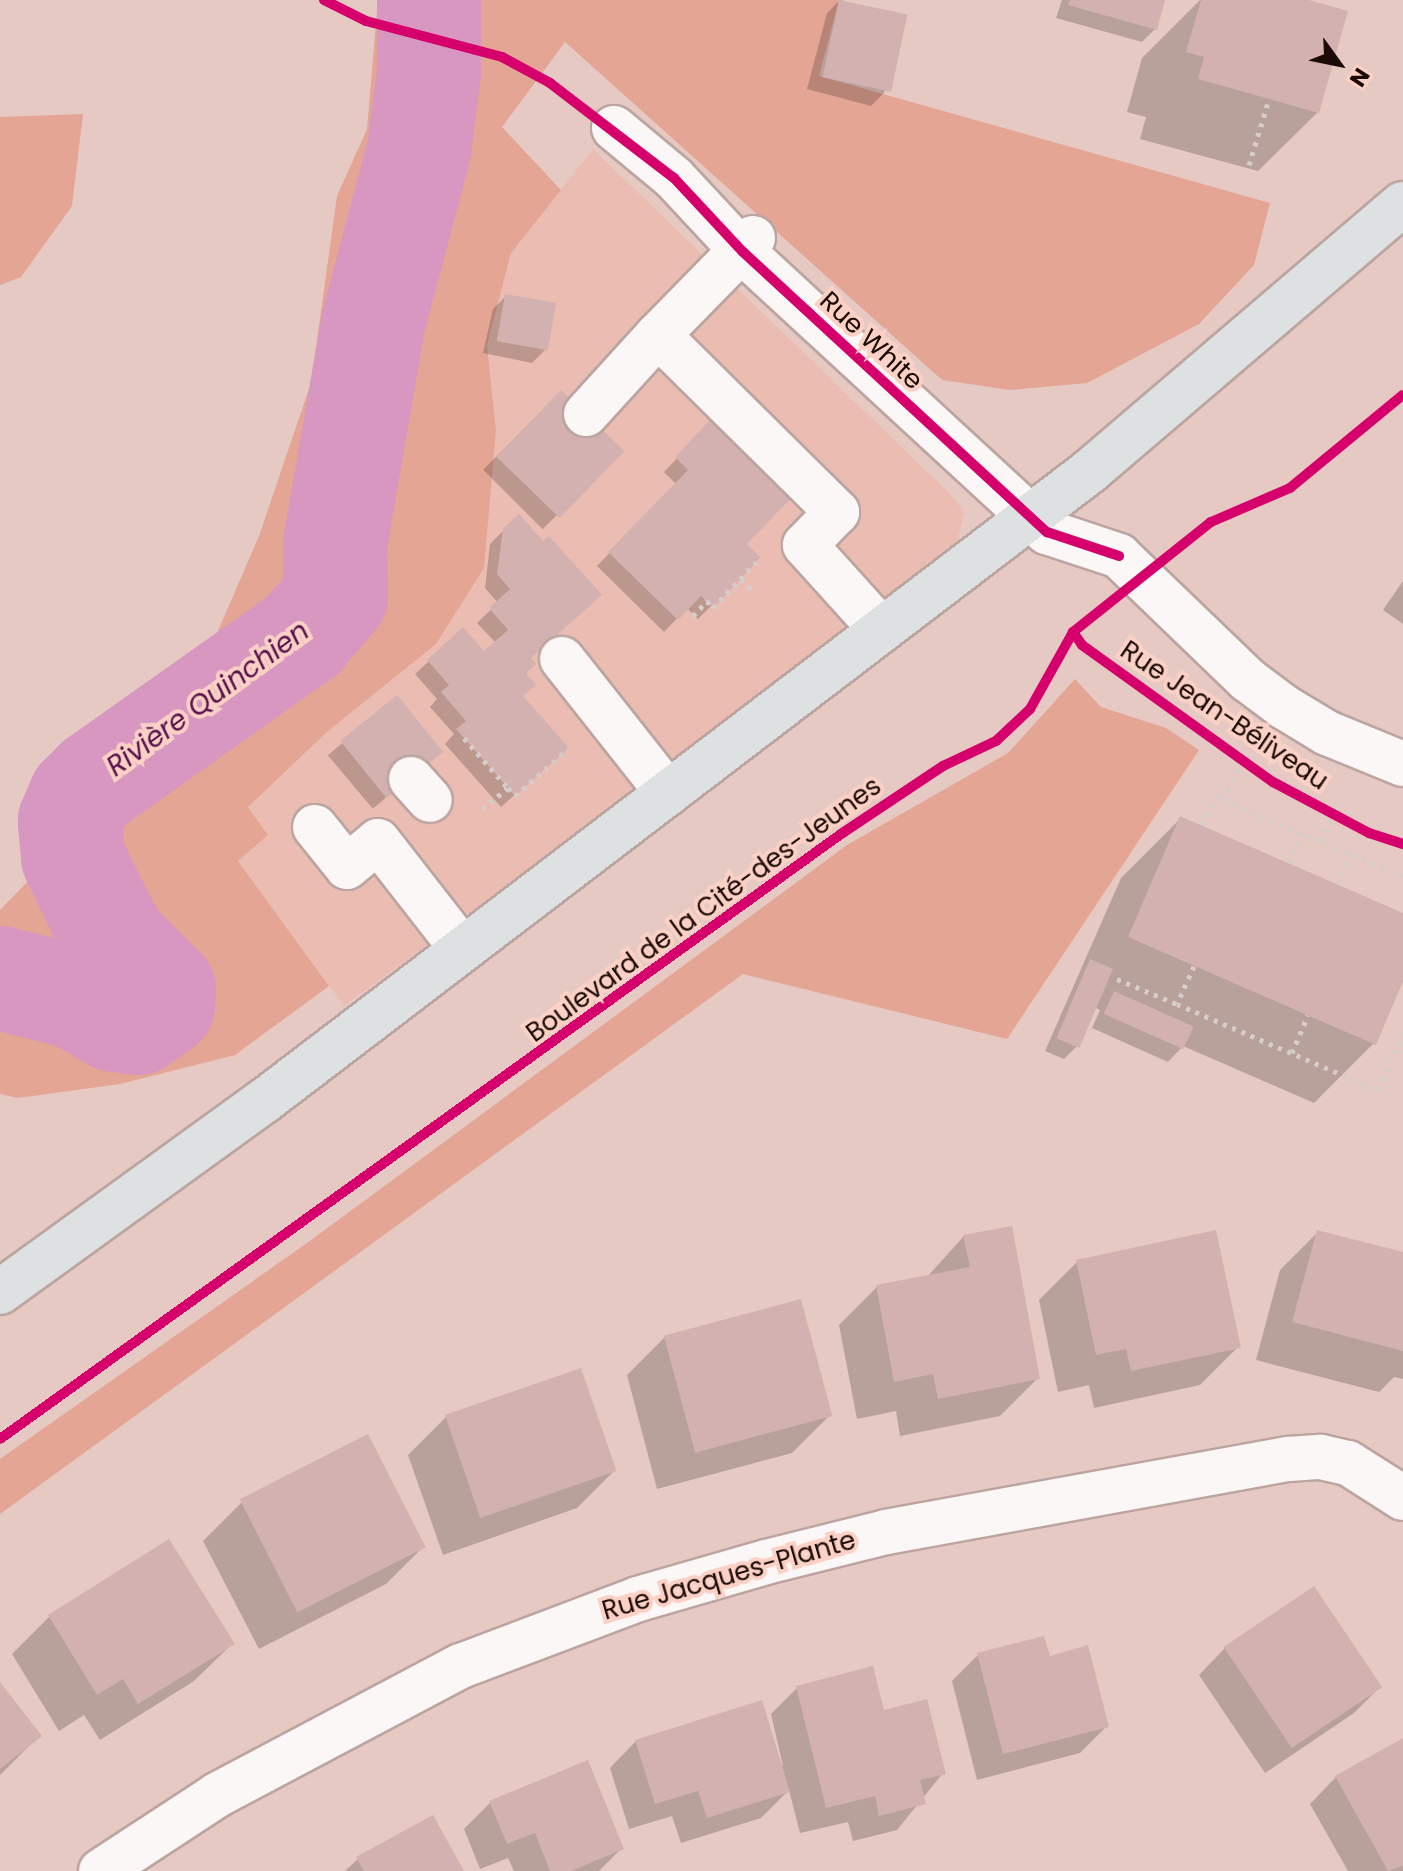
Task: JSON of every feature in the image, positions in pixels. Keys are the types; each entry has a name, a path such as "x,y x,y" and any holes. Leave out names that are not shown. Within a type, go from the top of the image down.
{"main road":[{"path":"0,1292 462,949 880,628 1031,517 1139,431 1403,204"}],"street":[{"name":"Rue White","path":"614,128 747,244 1047,532 1119,556"},
{"path":"586,414 747,244"},
{"path":"658,335 837,512 805,545 880,628"},
{"name":"Rue Jean-Béliveau","path":"1119,556 1272,698 1327,733 1403,764"},
{"path":"562,659 668,793"},
{"path":"315,827 347,867 378,841 462,949"},
{"name":"Rue Jacques-Plante","path":"101,1871 217,1795 461,1666 638,1599 766,1562 886,1532 1289,1459 1321,1457 1348,1463 1403,1498"}],"path":[{"path":"1249,165 1269,99"},
{"path":"693,616 707,601 713,608 741,579 760,557 752,549"},
{"path":"741,579 755,593"},
{"path":"464,738 515,796 569,748 565,743 572,738"},
{"path":"1223,800 1242,761"},
{"path":"476,814 508,788"},
{"path":"1202,825 1215,796 1403,876"},
{"path":"1320,841 1332,815"},
{"path":"1289,863 1302,833"},
{"path":"1338,884 1350,854"},
{"path":"1177,1004 1194,966"},
{"path":"1117,979 1378,1090 1403,1033"},
{"path":"1292,1053 1308,1015"}],"shaded area":[{"path":"378,0 839,0 819,76 1270,203 1254,265 1199,324 1087,383 1010,390 942,380 565,42 502,127 561,190 511,253 487,345 496,430 484,568 436,644 327,732 248,807 268,835 238,861 329,986 235,1055 120,1084 18,1098 0,1094 0,910 41,868 26,822 89,724 208,654 259,536 311,383 337,196 367,129"},
{"path":"83,114 72,206 21,277 0,285 0,117"},
{"path":"593,149 952,496 964,512 957,544 942,567 344,1006 238,861 268,835 248,807 327,732 414,662 496,430 487,345 511,253"},
{"path":"1075,679 1101,707 1166,728 1199,750 1007,1039 743,974 0,1514 0,1459 307,1243 847,845 1008,753"}],"building":[{"path":"839,0 907,15 891,92 823,77"},
{"path":"1070,0 1165,0 1157,30 1068,5"},
{"path":"1201,0 1309,0 1348,11 1319,113 1198,79 1204,57 1186,52"},
{"path":"505,294 556,303 548,350 497,341"},
{"path":"561,390 624,451 560,518 496,457"},
{"path":"710,420 791,498 747,544 760,557 741,579 713,608 701,596 678,620 608,552 688,470 675,457"},
{"path":"519,514 543,541 549,536 602,595 531,658 536,664 526,673 536,685 523,696 569,748 515,796 456,729 466,721 441,692 449,685 427,660 463,627 484,651 508,630 489,608 510,589 497,574 503,529"},
{"path":"397,695 443,752 386,798 340,741"},
{"path":"1180,816 1403,913 1403,981 1376,1045 1128,937"},
{"path":"1090,959 1113,969 1079,1048 1056,1038"},
{"path":"1114,991 1193,1026 1183,1049 1104,1014"},
{"path":"1012,1226 1040,1379 938,1399 933,1374 894,1382 876,1285 970,1267 963,1235"},
{"path":"1216,1230 1241,1348 1131,1371 1126,1349 1096,1355 1076,1260"},
{"path":"1317,1230 1403,1252 1403,1351 1292,1322"},
{"path":"801,1299 832,1416 695,1453 664,1336"},
{"path":"581,1368 616,1471 480,1518 445,1415"},
{"path":"368,1434 426,1547 297,1613 240,1499"},
{"path":"169,1539 235,1644 138,1704 123,1679 97,1695 48,1615"},
{"path":"1314,1586 1382,1687 1292,1748 1224,1647"},
{"path":"1044,1636 1050,1656 1088,1645 1109,1727 1003,1754 977,1653"},
{"path":"873,1666 884,1710 927,1699 946,1774 920,1780 926,1804 879,1816 875,1796 826,1808 796,1686"},
{"path":"0,1682 42,1736 0,1769"},
{"path":"762,1700 790,1792 707,1818 698,1791 655,1804 635,1740"},
{"path":"1403,1738 1403,1866 1388,1871 1335,1776"},
{"path":"588,1760 624,1849 571,1871 550,1871 535,1833 507,1844 489,1801"},
{"path":"433,1815 464,1871 364,1871 356,1857"}],"waterway":[{"name":"Rivière Quinchien","path":"0,978 75,997 115,1020 138,1023 163,1005 164,990 116,942 97,907 73,857 70,821 80,798 97,781 303,635 336,596 335,544 373,323 419,150 429,72 429,0"}],"cycle path":[{"path":"324,0 366,21 502,57 550,83 674,178 742,251 1047,532 1119,556"},
{"name":"Boulevard de la Cité-des-Jeunes","path":"0,1439 841,834 943,766 996,741 1030,709 1073,632 1211,522 1290,488 1403,395"},
{"path":"1073,632 1082,645 1273,782 1369,833 1403,844"}]}
